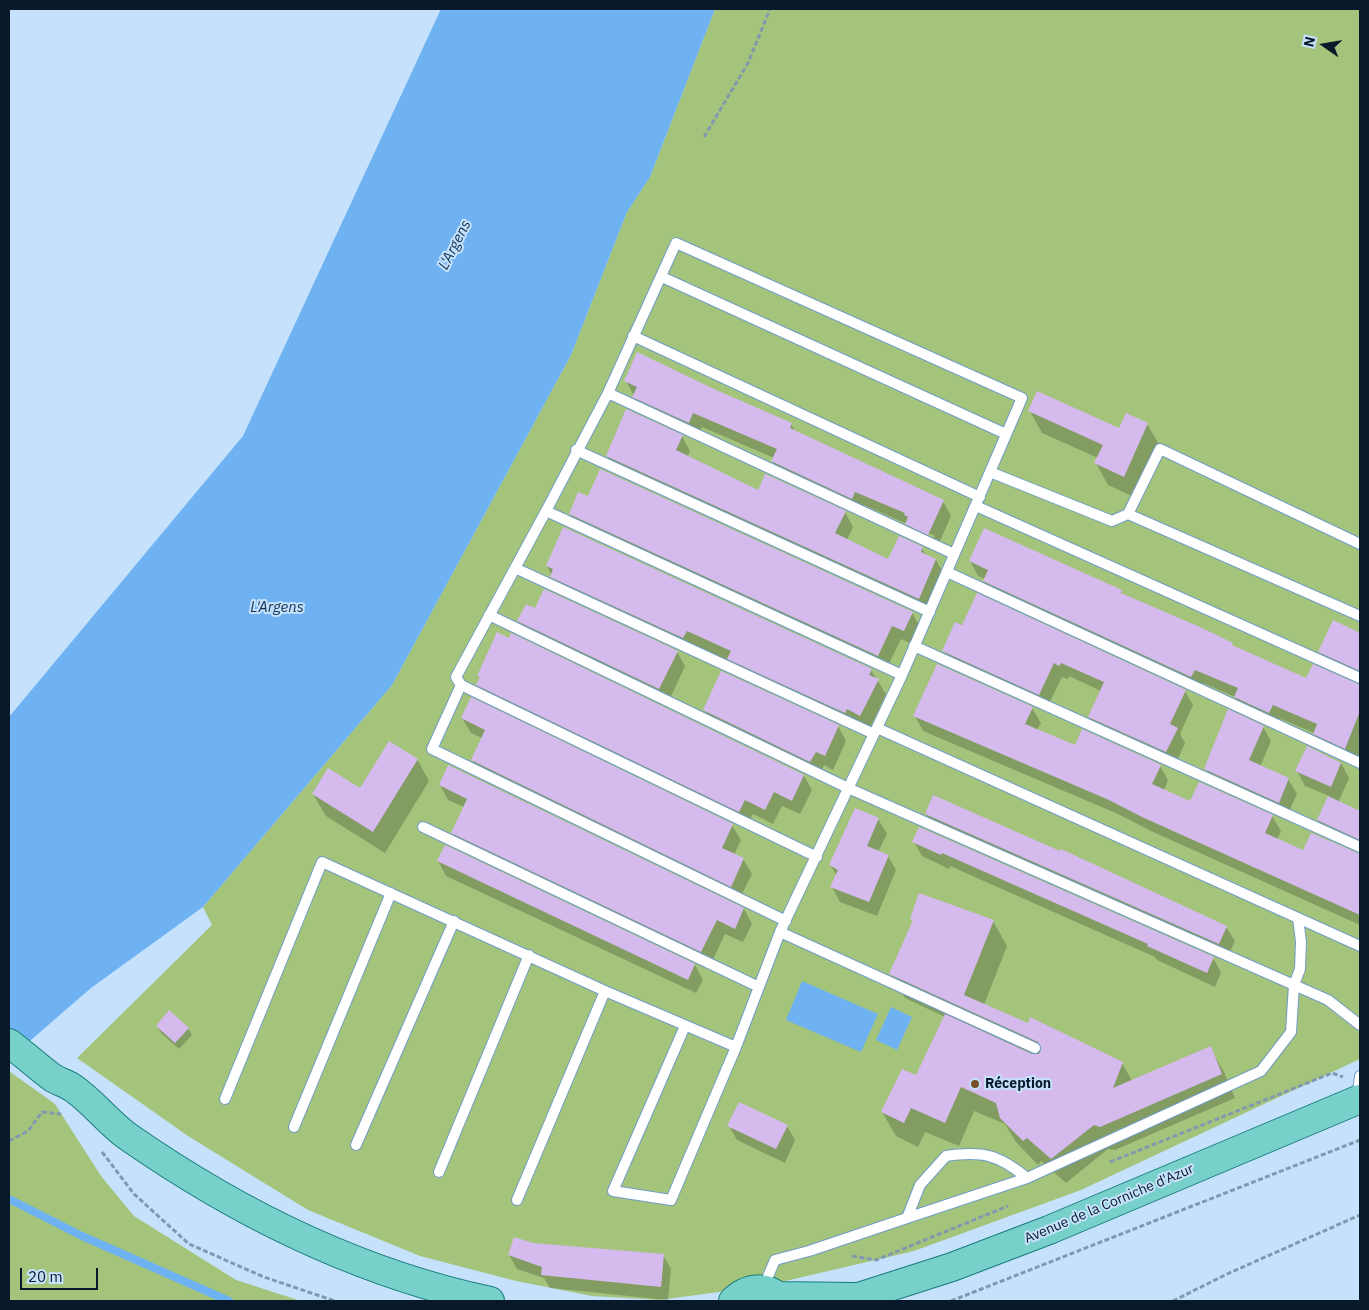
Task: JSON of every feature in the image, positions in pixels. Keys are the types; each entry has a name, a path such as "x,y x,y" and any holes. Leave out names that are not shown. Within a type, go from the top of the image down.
{"main road":[{"path":"9,1043 64,1083 125,1134 184,1174 266,1222 398,1275 490,1301"},
{"name":"Avenue de la Corniche d'Azur","path":"732,1301 747,1291 774,1295 850,1299 952,1267 1049,1230 1359,1092"}],"lane":[{"path":"685,1026 613,1191 672,1200 736,1047 780,932 817,857 902,675 1022,398 676,242 662,277 608,393 456,677 461,685 817,857"},
{"path":"662,277 1006,434"},
{"path":"633,336 978,502 1360,678"},
{"path":"608,393 954,554"},
{"path":"990,472 1112,521 1128,514 1160,449 1360,544"},
{"path":"576,450 930,612"},
{"path":"546,511 902,675"},
{"path":"1128,514 1360,616"},
{"path":"515,568 1360,946"},
{"path":"946,572 1360,763"},
{"path":"489,615 848,788 1328,1000 1360,1025"},
{"path":"914,646 1360,847"},
{"path":"461,685 432,749 786,921"},
{"path":"423,827 759,987"},
{"path":"225,1099 322,862 529,955 604,991 736,1047"},
{"path":"294,1127 391,893"},
{"path":"774,1295 775,1260 809,1251 1027,1178 1261,1071 1291,1032 1294,985 1300,969 1302,942 1298,918"},
{"path":"356,1145 454,921"},
{"path":"780,932 1036,1048"},
{"path":"439,1172 529,955"},
{"path":"517,1200 604,991"},
{"path":"907,1218 920,1186 946,1156 976,1152 1008,1163 1027,1178"}],"path":[{"path":"704,138 748,63 770,9"},
{"path":"9,1141 28,1131 42,1112 74,1116 64,1083"},
{"path":"950,1301 1360,1140"},
{"path":"98,1147 134,1194 189,1244 264,1277 335,1301"},
{"path":"1173,1301 1227,1274 1360,1215"}],"green space":[{"path":"715,9 1360,9 1360,1059 1081,1190 914,1251 764,1286 659,1300 592,1296 516,1281 420,1256 308,1210 188,1136 77,1058 212,925 203,907 392,685 571,355 627,212 650,177"},
{"path":"9,1071 55,1104 101,1176 134,1216 236,1280 301,1301 9,1301"}],"water":[{"name":"L'Argens","path":"441,9 715,9 650,177 627,212 571,355 392,685 203,907 91,988 9,1059 9,717 243,436"},
{"path":"802,981 878,1014 861,1052 786,1020"},
{"path":"891,1007 912,1017 897,1050 876,1040"}],"building":[{"path":"637,352 714,389 792,423 790,428 944,500 928,535 905,524 908,517 904,515 905,513 855,492 852,499 771,461 777,449 693,413 689,423 632,397 637,387 624,381"},
{"path":"1037,391 1119,428 1126,413 1148,423 1124,477 1094,463 1103,445 1028,411"},
{"path":"626,409 683,435 676,450 758,490 765,474 846,511 835,533 888,559 899,536 923,547 921,552 936,559 919,599 606,456"},
{"path":"600,469 913,612 904,631 892,626 878,656 569,514 578,492 588,496"},
{"path":"563,527 872,669 869,675 879,679 860,716 847,709 845,713 727,659 731,651 687,631 683,638 550,577 553,569 546,566"},
{"path":"984,528 1122,590 1121,593 1200,627 1233,643 1232,645 1306,678 1313,664 1360,685 1360,711 1345,749 1313,734 1317,724 1273,705 1269,713 1234,697 1238,688 1195,670 1191,677 983,581 988,570 969,561"},
{"path":"544,589 678,651 659,689 517,621 526,604 535,608"},
{"path":"977,593 1186,690 1170,724 1178,728 1166,752 1088,717 1104,682 1061,663 1059,666 1054,663 1039,695 942,651 955,622 962,625"},
{"path":"1333,620 1360,633 1360,671 1318,652"},
{"path":"497,632 509,638 511,633 804,775 792,801 774,792 765,810 745,800 739,812 476,685 480,677 477,676"},
{"path":"937,664 1033,707 1025,724 1075,745 1082,729 1161,765 1152,784 1190,801 1199,782 1273,815 1265,833 1303,850 1311,833 1360,854 1360,915 1142,817 1109,800 913,716"},
{"path":"721,671 839,725 825,756 816,752 810,762 703,710"},
{"path":"471,697 733,824 722,848 744,858 731,887 471,760 485,730 461,718"},
{"path":"1228,709 1264,726 1249,760 1289,778 1279,803 1204,769"},
{"path":"389,741 418,759 373,832 312,794 328,768 360,788"},
{"path":"1307,746 1341,763 1331,787 1295,771"},
{"path":"448,765 744,908 735,929 717,920 701,952 451,833 467,799 439,785"},
{"path":"933,795 1060,851 1061,849 1227,926 1219,944 925,814"},
{"path":"1328,796 1360,811 1360,840 1317,820"},
{"path":"855,808 879,818 867,846 889,855 869,902 830,887 838,870 829,865"},
{"path":"919,827 1214,957 1207,973 1147,946 1148,944 942,853 941,855 912,842"},
{"path":"445,845 695,964 688,980 437,861"},
{"path":"919,893 994,920 964,995 1028,1023 1030,1017 1123,1062 1113,1088 1211,1046 1222,1074 1100,1127 1094,1125 1051,1159 1027,1138 1023,1141 1000,1118 996,1103 961,1087 945,1123 911,1108 904,1123 881,1112 902,1069 916,1075 945,1014 1032,1054 1039,1054 1041,1050 1038,1042 889,974 913,920 910,919"},
{"path":"169,1010 189,1028 175,1043 156,1026"},
{"path":"739,1102 788,1125 776,1149 727,1126"},
{"path":"514,1237 533,1243 664,1254 661,1287 541,1275 542,1267 508,1255"}],"waterway":[{"path":"9,1199 82,1236 229,1301"}],"place":[{"name":"Réception","path":"975,1084"}]}
